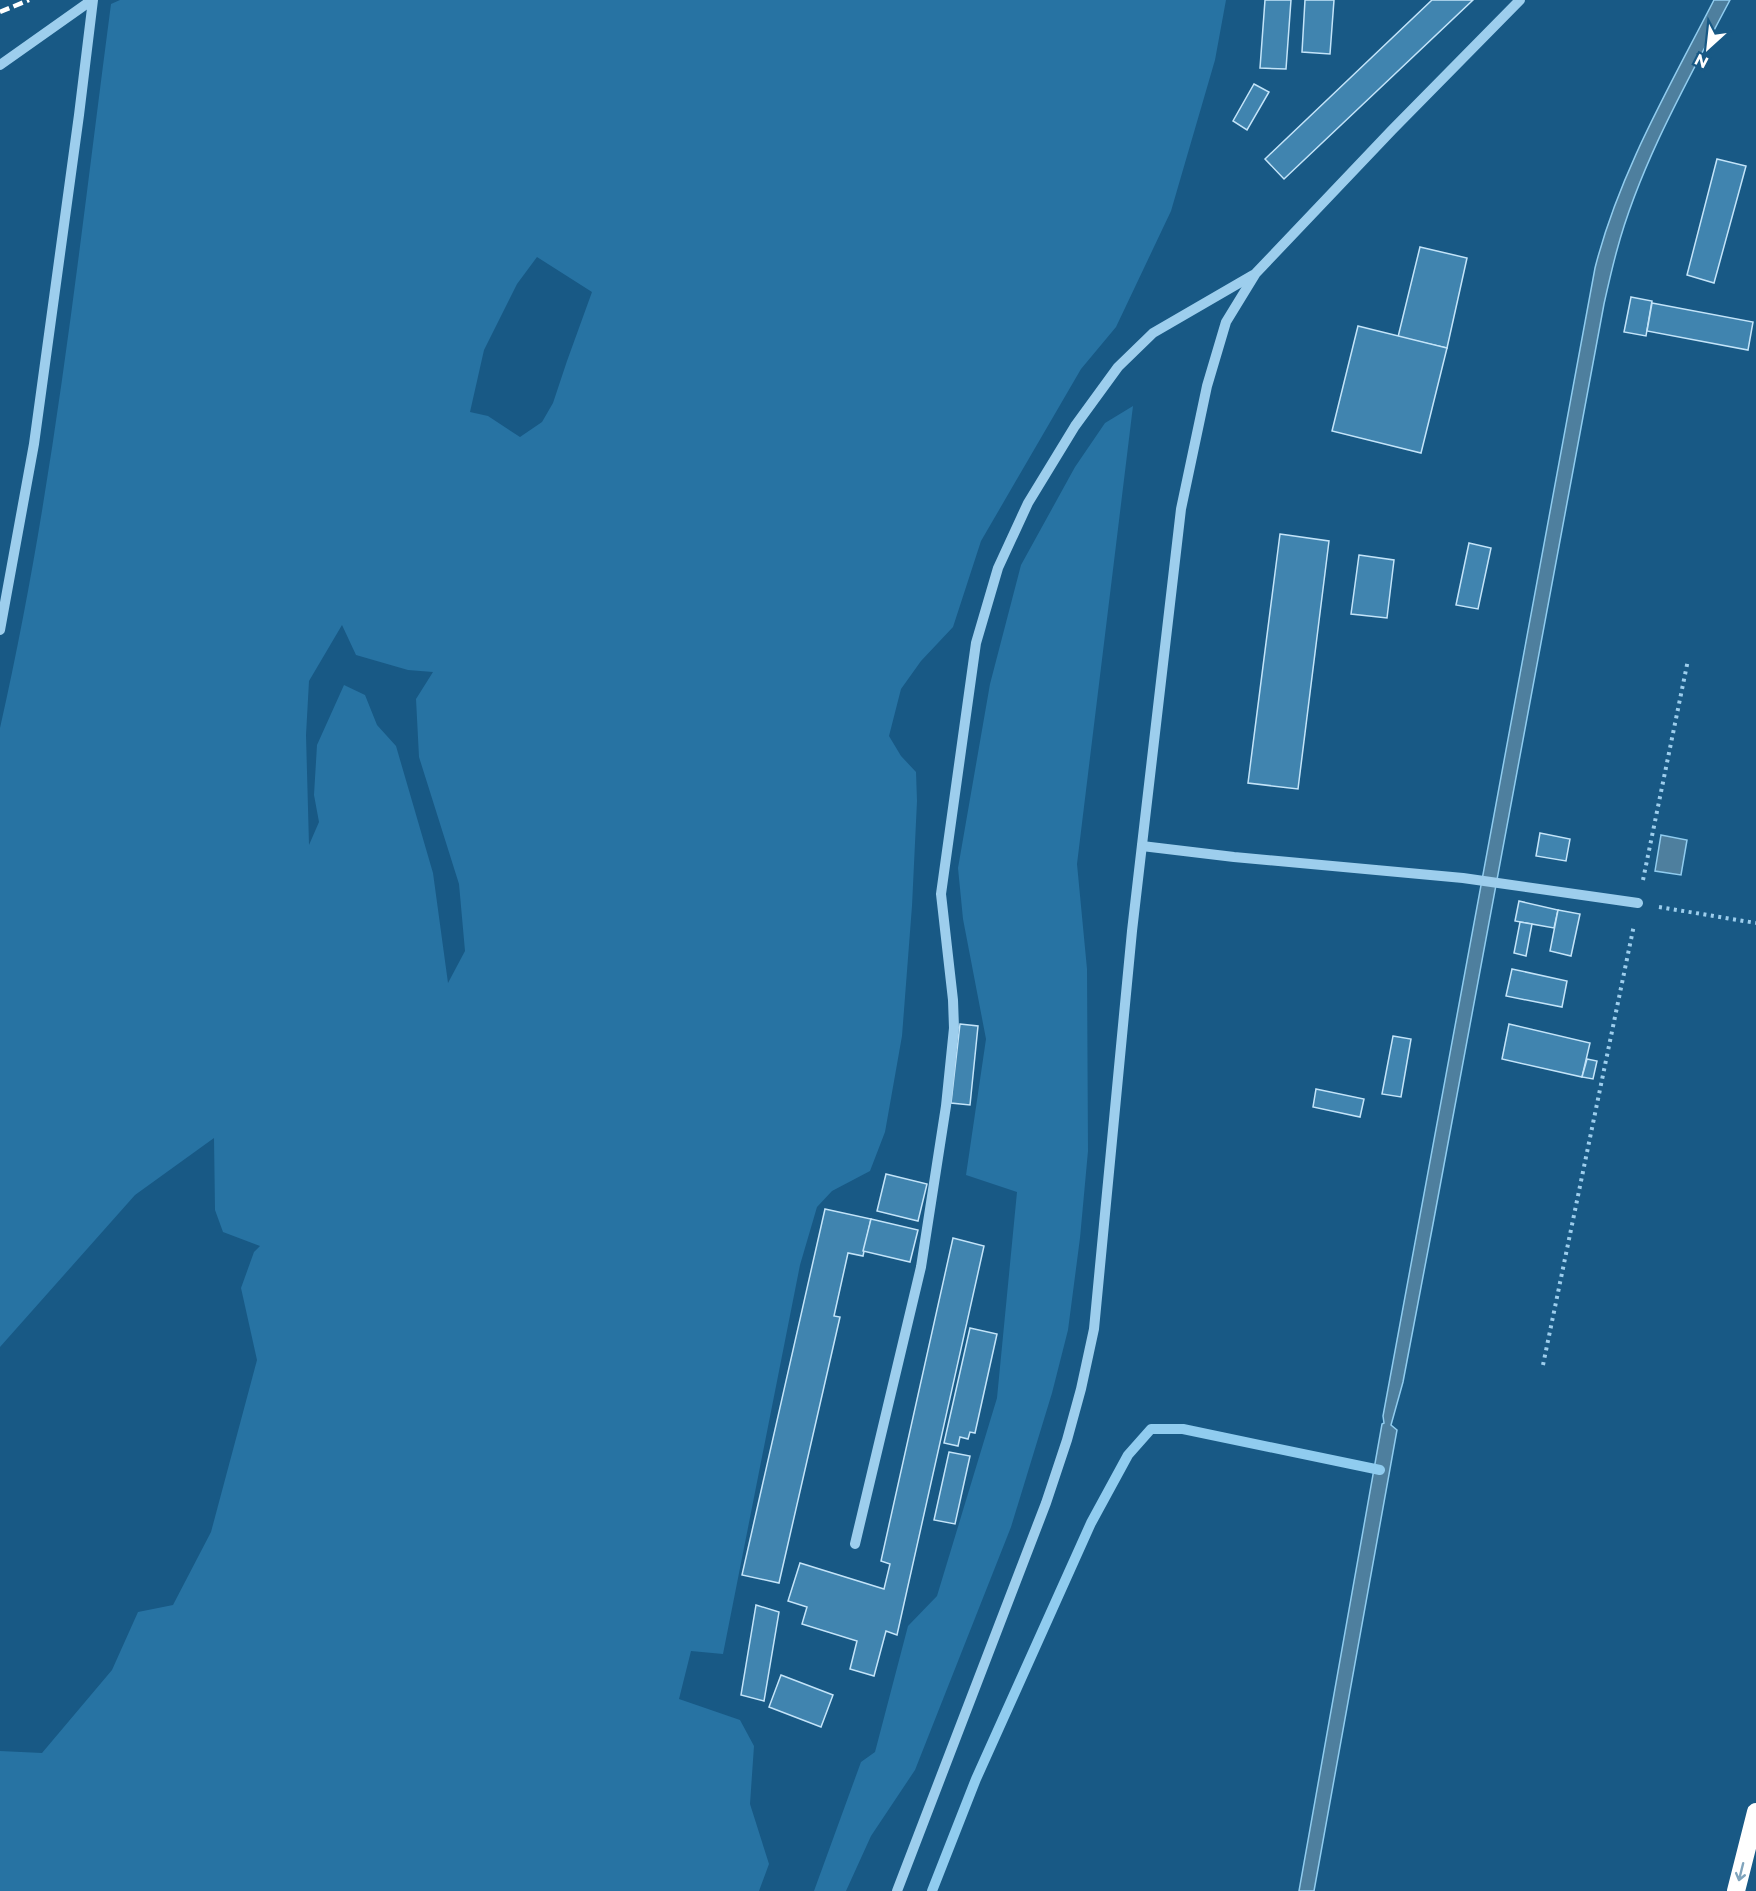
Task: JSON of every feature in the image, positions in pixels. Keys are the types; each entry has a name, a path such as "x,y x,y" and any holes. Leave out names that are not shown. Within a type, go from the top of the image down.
{"highway":[{"path":"1736,1891 1756,1812"}],"street":[{"path":"0,65 92,0"},
{"path":"0,630 34,444 79,115 92,0"},
{"path":"897,1891 1046,1503 1082,1389 1094,1329 1128,966 1181,509 1207,386 1226,322 1256,273 1520,0"},
{"path":"855,1544 921,1268 946,1106 954,1028 941,894 976,643 998,568 1028,504 1075,426 1118,367 1153,333 1256,273"},
{"path":"1142,846 1463,878 1638,903"}],"path":[{"path":"1544,1365 1688,660"},
{"path":"1638,903 1756,923"}],"shaded area":[{"path":"120,0 1226,0 1215,60 1171,211 1116,327 1081,369 981,541 953,627 921,661 901,689 889,736 901,756 916,772 917,801 902,1036 885,1132 870,1171 832,1191 817,1207 800,1265 723,1654 691,1651 679,1699 740,1720 754,1746 750,1804 769,1864 759,1891 0,1891 0,1751 42,1753 112,1670 138,1612 173,1605 211,1532 257,1360 241,1288 254,1252 260,1246 223,1232 215,1210 214,1138 135,1195 0,1347 0,728 36,548 64,368 111,4","holes":["537,257 592,292 553,403 542,422 520,437 488,416 470,412 484,350 517,284","342,625 356,655 408,670 433,672 416,699 419,757 459,884 465,951 448,983 433,873 396,746 377,725 365,695 344,685 317,745 314,795 319,822 309,845 306,735 309,681"]},
{"path":"1714,0 1730,0 1652,154 1627,218 1604,304 1403,1382 1391,1425 1397,1430 1314,1891 1299,1891 1384,1423 1383,1416 1595,268 1605,233 1632,164"},
{"path":"1133,406 1077,864 1087,969 1088,1151 1068,1330 1052,1393 1011,1527 915,1770 871,1836 846,1891 814,1891 861,1762 875,1752 908,1626 937,1596 997,1398 1017,1192 966,1175 986,1039 963,919 958,868 990,684 1021,565 1075,467 1105,423"},
{"path":"1661,835 1687,840 1681,875 1655,871"}],"building":[{"path":"1265,0 1291,0 1286,69 1260,68"},
{"path":"1305,0 1334,0 1330,54 1302,52"},
{"path":"1432,0 1473,0 1284,179 1265,159"},
{"path":"1254,84 1269,92 1247,130 1233,121"},
{"path":"1717,159 1746,166 1714,283 1687,275"},
{"path":"1420,247 1467,258 1447,348 1398,337"},
{"path":"1631,297 1652,301 1646,336 1624,332"},
{"path":"1652,303 1753,322 1748,350 1647,331"},
{"path":"1358,326 1447,348 1421,453 1332,431"},
{"path":"1280,534 1329,541 1298,789 1248,783"},
{"path":"1469,543 1491,548 1478,609 1456,605"},
{"path":"1359,555 1394,560 1387,618 1351,614"},
{"path":"1540,833 1570,839 1566,861 1536,856"},
{"path":"1519,901 1558,910 1554,928 1515,921"},
{"path":"1558,910 1580,914 1571,956 1550,951"},
{"path":"1520,922 1532,924 1526,956 1514,953"},
{"path":"1512,969 1567,981 1562,1007 1506,996"},
{"path":"960,1024 978,1026 970,1105 951,1103"},
{"path":"1509,1024 1590,1043 1582,1077 1502,1059"},
{"path":"1393,1036 1411,1039 1401,1097 1382,1094"},
{"path":"1587,1059 1597,1061 1593,1079 1582,1077"},
{"path":"1316,1089 1364,1099 1360,1117 1313,1107"},
{"path":"886,1174 927,1184 918,1221 877,1211"},
{"path":"825,1209 871,1219 863,1256 848,1253 834,1316 840,1317 779,1583 742,1575"},
{"path":"871,1219 918,1230 910,1262 863,1251"},
{"path":"953,1238 984,1246 897,1635 886,1631 874,1676 850,1669 857,1641 802,1624 807,1607 788,1601 800,1563 884,1589 890,1564 881,1561"},
{"path":"970,1328 997,1334 975,1433 970,1432 968,1439 960,1437 958,1446 944,1443"},
{"path":"949,1452 970,1456 955,1524 934,1520"},
{"path":"756,1605 779,1612 764,1701 741,1695"},
{"path":"781,1675 833,1695 821,1727 769,1707"}],"waterway":[{"path":"932,1891 976,1779 1091,1523 1128,1455 1151,1429 1183,1429 1380,1470"}],"railway":[{"path":"0,12 29,0"}]}
